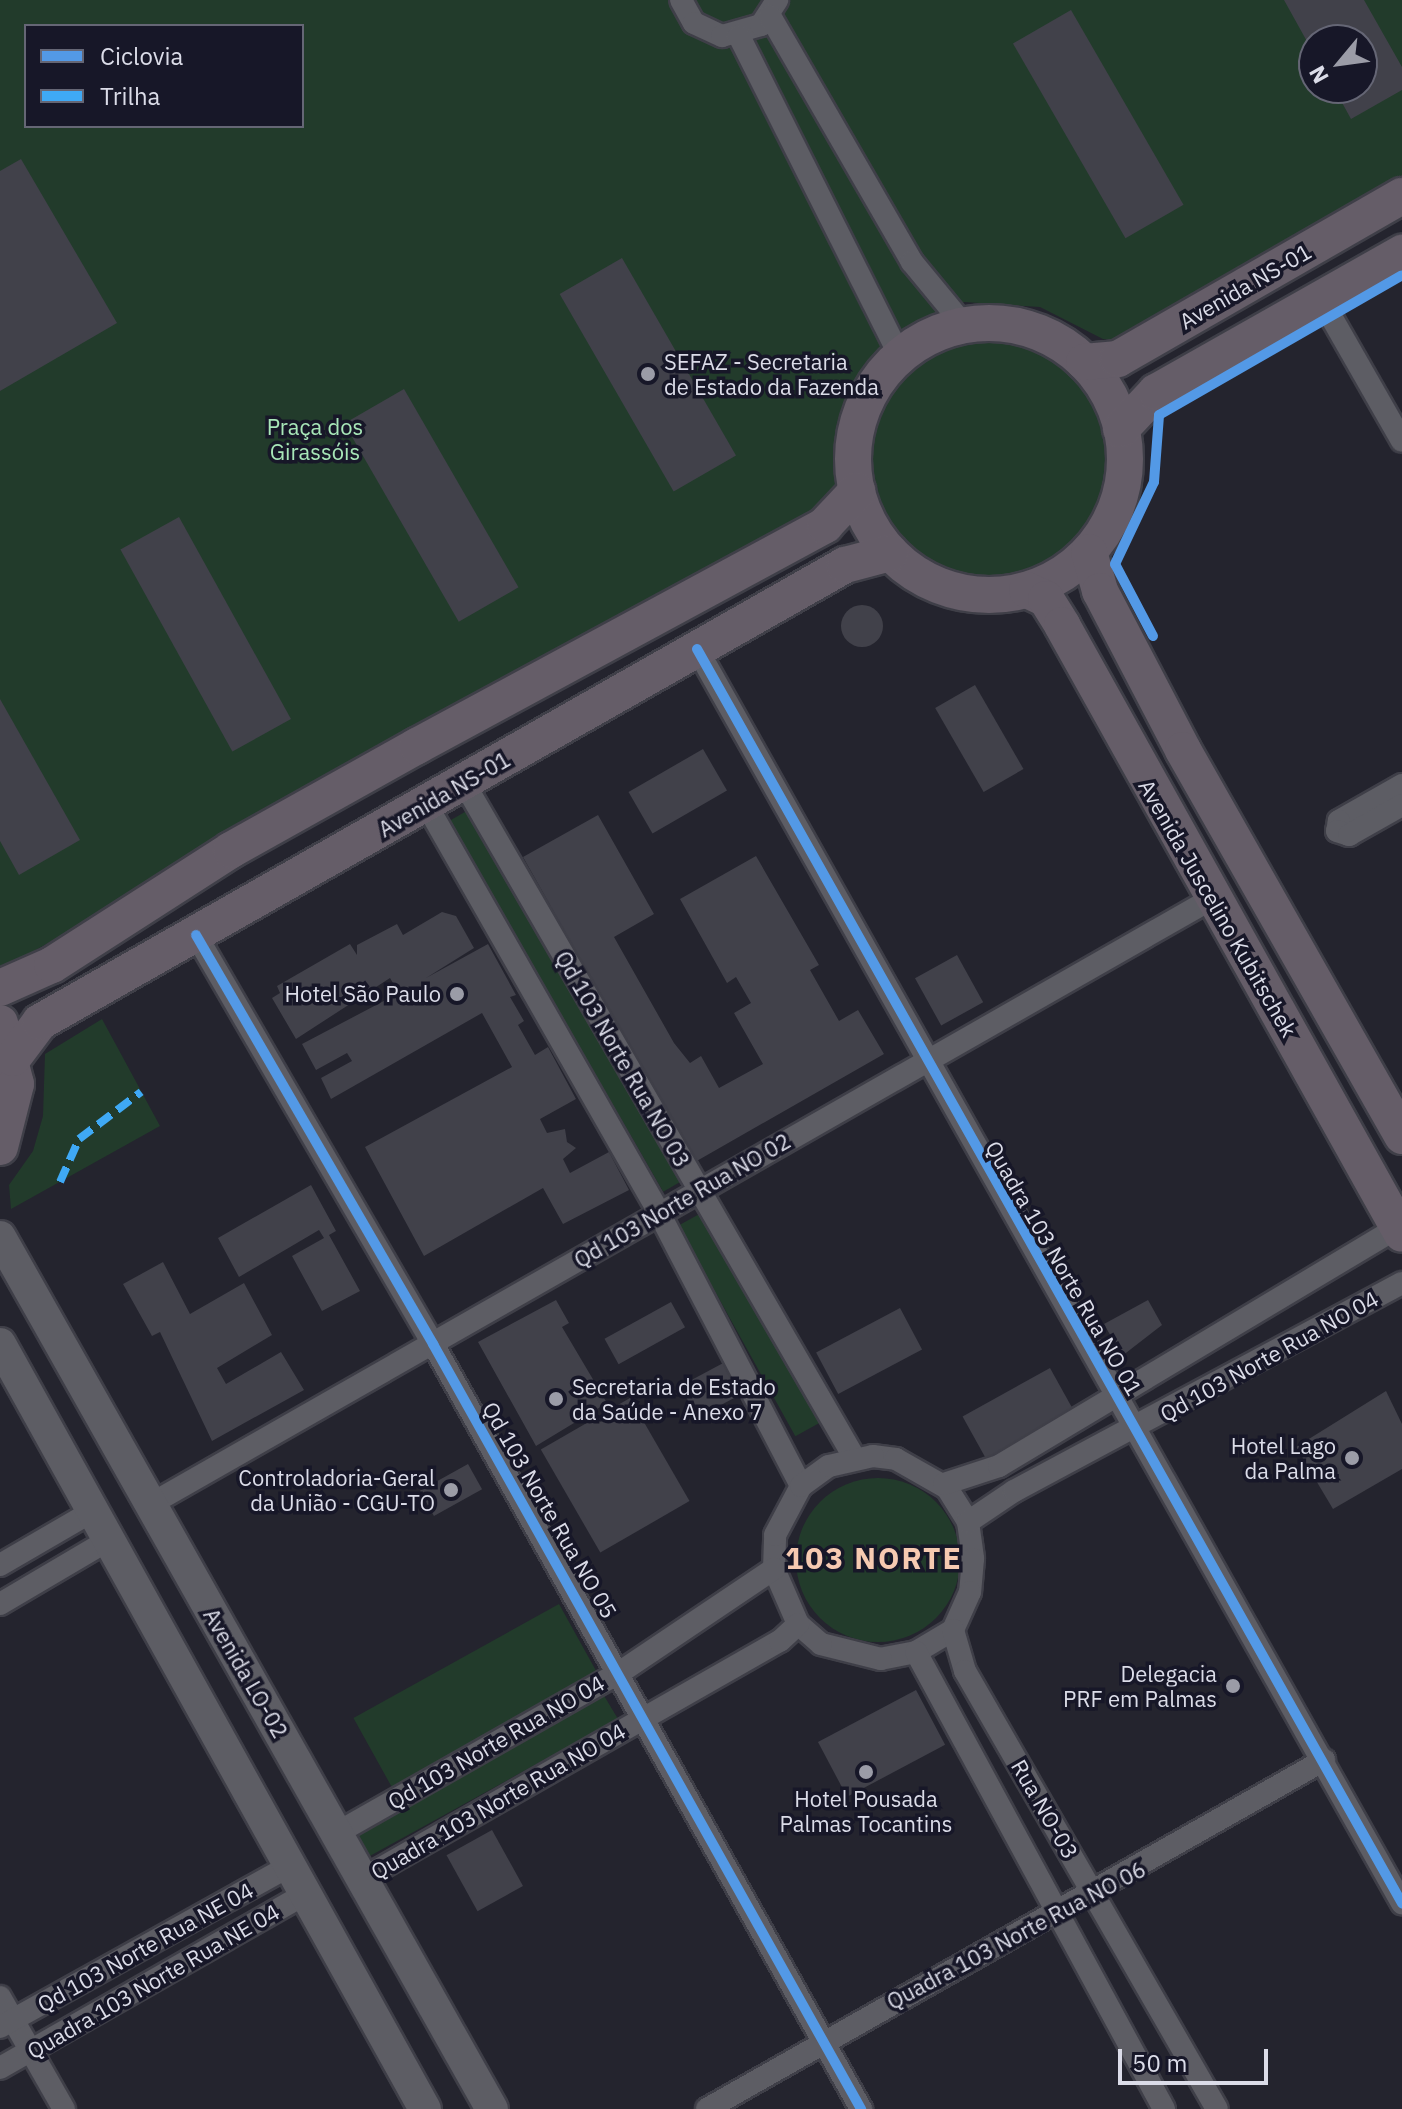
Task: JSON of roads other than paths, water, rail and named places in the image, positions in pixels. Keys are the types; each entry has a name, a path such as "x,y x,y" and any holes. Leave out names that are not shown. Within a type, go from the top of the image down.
{"main road":[{"name":"Avenida NS-01","path":"1084,362 1118,359 1402,196"},
{"path":"1121,429 1156,392 1402,253"},
{"path":"964,325 1025,328 1084,362 1108,395 1121,429 1119,501 1089,552 1027,590 1003,595 948,590 890,553 857,491 859,417 876,383 900,356 964,325"},
{"path":"0,988 52,965 231,850 407,751 825,525 857,491"},
{"name":"Avenida Juscelino Kubitschek","path":"1089,552 1100,591 1183,750 1402,1136"},
{"name":"Avenida NS-01","path":"13,1058 40,1022 845,565 890,553"},
{"name":"Avenida Juscelino Kubitschek","path":"1027,590 1046,599 1062,625 1400,1230"},
{"path":"0,1023 13,1058 15,1099 0,1147"}],"street":[{"path":"681,0 707,32 739,36 773,8 912,262 964,325"},
{"path":"739,36 900,356"},
{"path":"1321,299 1402,441"},
{"name":"Quadra 103 Norte Rua NO 01","path":"697,649 922,1059 1324,1760 1402,1903"},
{"name":"Qd 103 Norte Rua NO 03","path":"464,783 855,1459"},
{"path":"1402,785 1339,821 1337,831 1349,835 1402,805"},
{"name":"Qd 103 Norte Rua NO 03","path":"426,804 659,1213 801,1486"},
{"name":"Qd 103 Norte Rua NO 02","path":"151,1504 699,1191 922,1059 1213,898"},
{"name":"Qd 103 Norte Rua NO 05","path":"196,935 645,1718 861,2109"},
{"name":"Qd 103 Norte Rua NO 04","path":"944,1484 999,1466 1113,1395 1400,1230"},
{"name":"Avenida LO-02","path":"0,1237 492,2109"},
{"name":"Qd 103 Norte Rua NO 04","path":"968,1522 1014,1491 1133,1430 1402,1283"},
{"path":"0,1344 425,2109"},
{"path":"855,1459 896,1459 944,1484 968,1522 970,1592 953,1630 916,1652 850,1656 798,1624 774,1569 775,1535 801,1486 829,1466 855,1459"},
{"path":"0,1565 91,1512"},
{"path":"0,1604 107,1541"},
{"name":"Qd 103 Norte Rua NO 04","path":"337,1833 619,1673 774,1569"},
{"name":"Quadra 103 Norte Rua NO 04","path":"362,1879 780,1641 798,1624"},
{"name":"Rua NO-03","path":"953,1630 965,1671 1217,2109"},
{"path":"916,1652 1055,1916 1164,2109"},
{"name":"Quadra 103 Norte Rua NO 06","path":"707,2109 821,2039 1094,1895 1324,1760"},
{"name":"Qd 103 Norte Rua NE 04","path":"6,2024 289,1866"},
{"name":"Quadra 103 Norte Rua NE 04","path":"0,2068 305,1894"},
{"path":"0,1997 6,2024 32,2051 64,2109"}],"place":[{"name":"SEFAZ - Secretaria de Estado da Fazenda","path":"648,374"},
{"name":"Hotel São Paulo","path":"457,994"},
{"name":"Secretaria de Estado da Saúde - Anexo 7","path":"556,1399"},
{"name":"Hotel Lago da Palma","path":"1352,1458"},
{"name":"Controladoria-Geral da União - CGU-TO","path":"451,1490"},
{"name":"Delegacia PRF em Palmas","path":"1233,1686"},
{"name":"Hotel Pousada Palmas Tocantins","path":"866,1772"}],"district":[{"name":"103 NORTE","path":"874,1558"}],"park label":[{"name":"Praça dos Girassóis","path":"315,438"}]}
